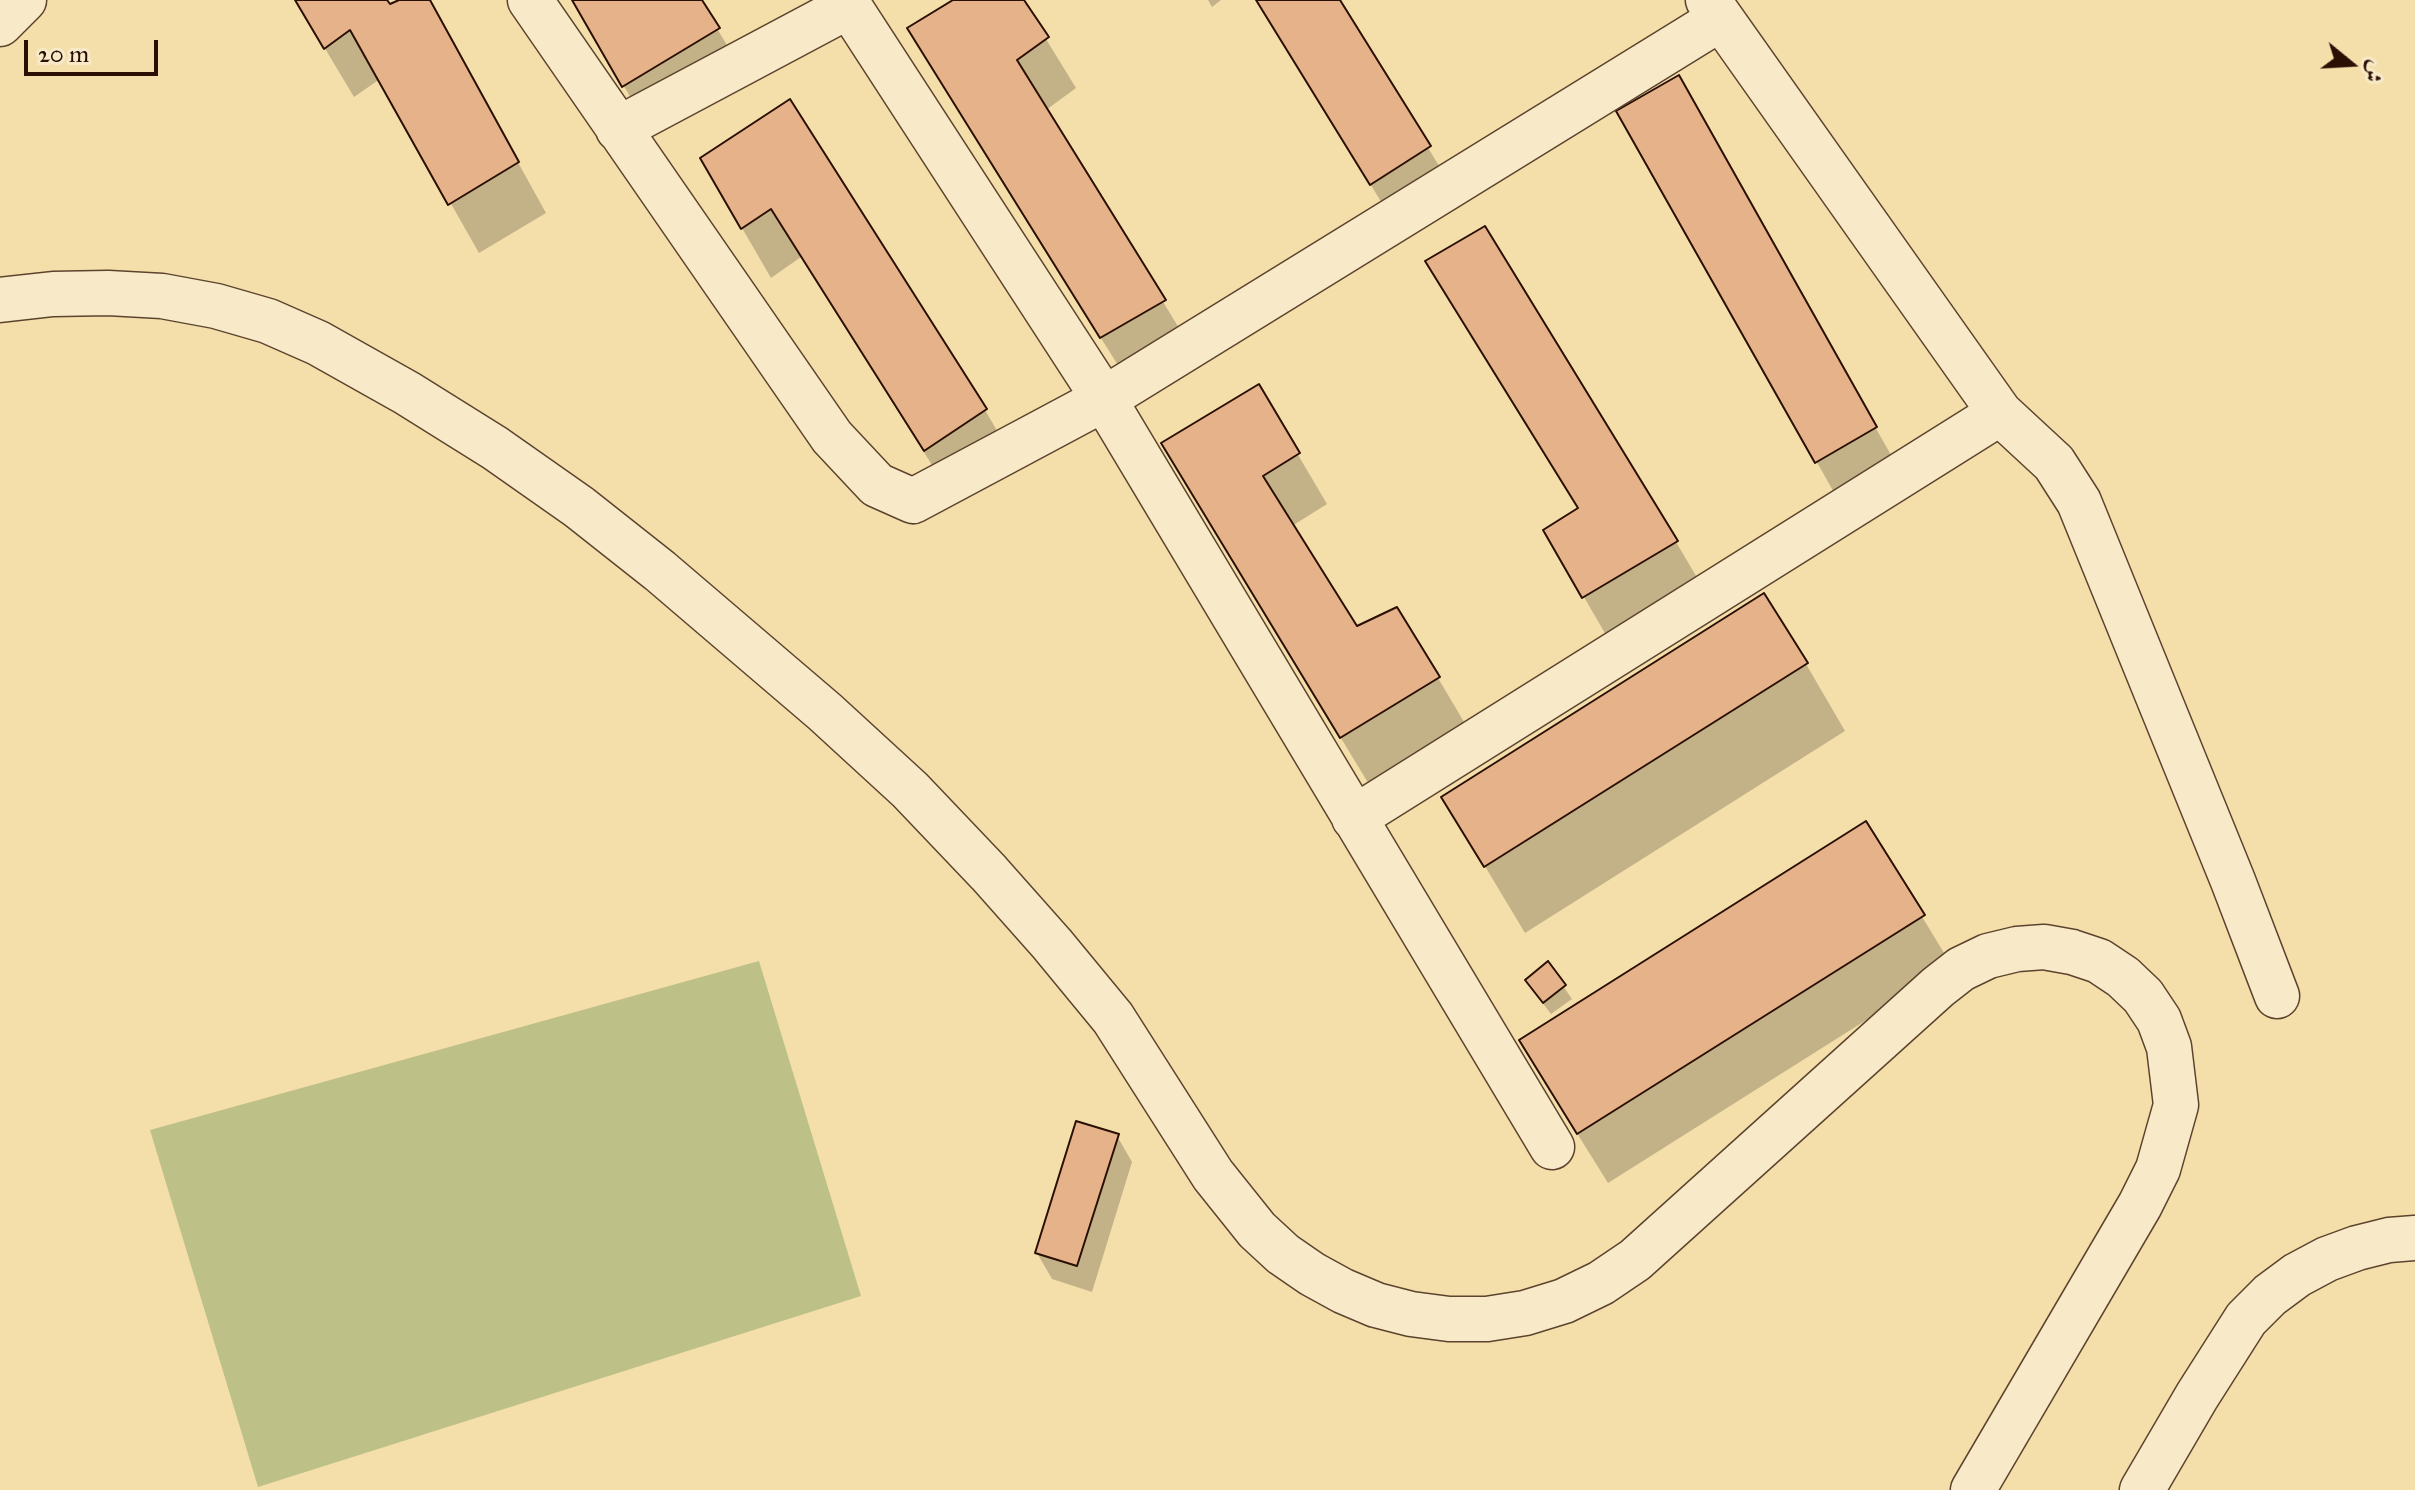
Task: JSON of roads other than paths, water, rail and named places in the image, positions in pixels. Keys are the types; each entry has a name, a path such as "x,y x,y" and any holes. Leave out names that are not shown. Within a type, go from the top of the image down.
{"street":[{"path":"0,24 24,0"},
{"path":"530,0 832,437 877,485 913,501 1104,399 1714,10 2000,413 2054,463 2079,502 2277,996"},
{"path":"618,129 850,2 1104,399 1552,1147"},
{"path":"0,300 67,293 162,296 216,306 268,321 318,343 407,393 495,448 579,507 660,571 825,712 910,790 989,873 1113,1018 1213,1175 1257,1230 1283,1254 1312,1274 1376,1305 1449,1319 1487,1319 1525,1313 1564,1301 1601,1283 1635,1260 1961,969 1988,956 2044,947 2099,961 2123,977 2143,996 2159,1020 2169,1047 2176,1105 2158,1169 2140,1205 1973,1490"},
{"path":"1354,818 2000,413"},
{"path":"2142,1490 2246,1319 2270,1295 2297,1275 2327,1259 2389,1240 2415,1238"}]}
